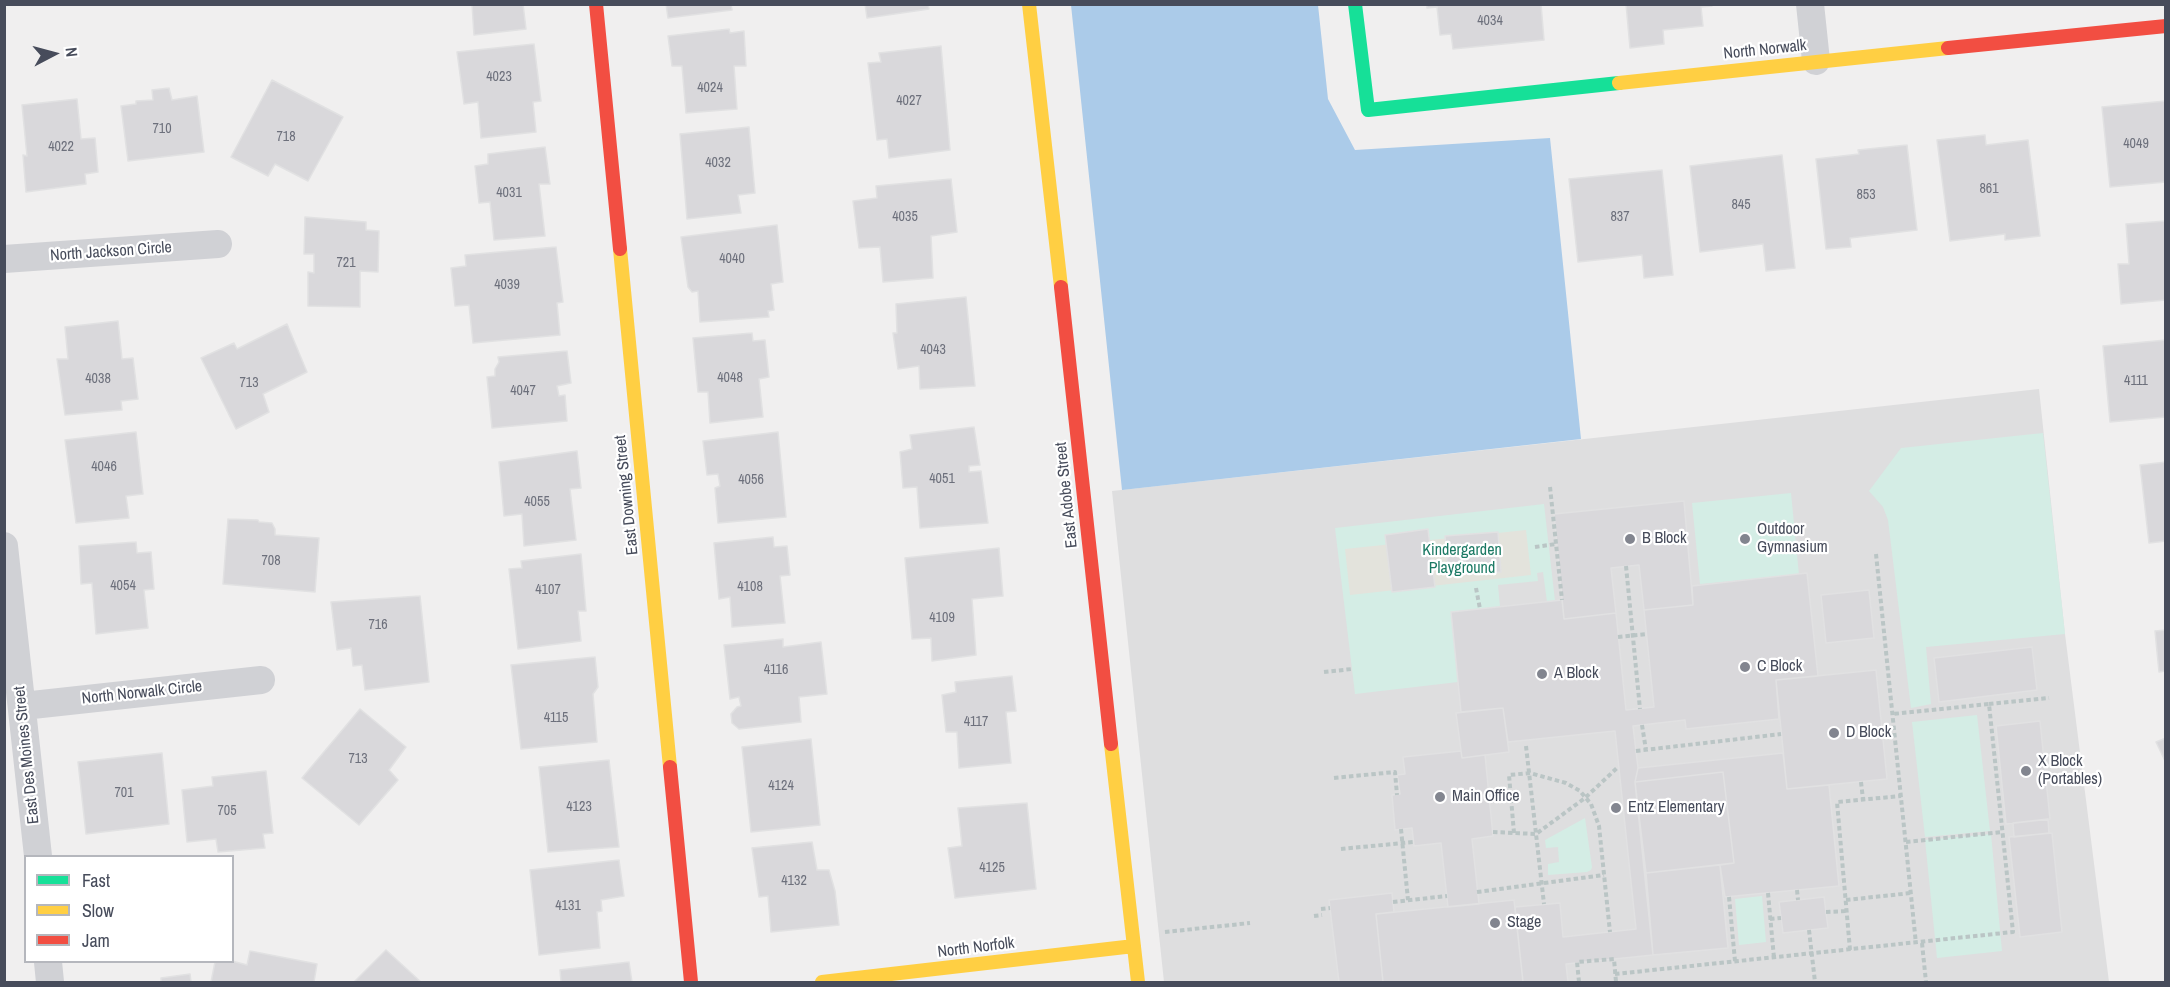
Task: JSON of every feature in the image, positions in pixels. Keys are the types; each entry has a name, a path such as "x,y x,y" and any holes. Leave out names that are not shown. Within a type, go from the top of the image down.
{"street":[{"name":"East Downing Street","path":"596,4 691,982"},
{"name":"East Adobe Street","path":"1029,4 1138,982"},
{"name":"North Norwalk","path":"1355,4 1368,110 1816,61 2166,26"},
{"path":"1810,4 1816,61"},
{"name":"North Jackson Circle","path":"4,260 218,244"},
{"name":"East Des Moines Street","path":"4,546 38,855"},
{"name":"North Norwalk Circle","path":"23,706 261,680"},
{"name":"North Norfolk","path":"822,982 1134,946"},
{"path":"48,963 50,982"}],"path":[{"path":"1550,487 1562,600"},
{"path":"1535,548 1556,544"},
{"path":"1876,554 1916,944"},
{"path":"1626,566 1640,709"},
{"path":"1476,588 1480,609"},
{"path":"1618,637 1647,634"},
{"path":"1324,672 1352,669"},
{"path":"1893,714 2049,698"},
{"path":"1615,974 2013,932 1989,704"},
{"path":"1642,725 1646,750"},
{"path":"1636,752 1781,734"},
{"path":"1526,746 1544,904"},
{"path":"1493,832 1536,834 1585,798 1618,767"},
{"path":"1334,778 1395,772 1397,795"},
{"path":"1514,833 1509,775 1530,773 1566,783 1580,791 1591,804 1599,826 1610,932"},
{"path":"1861,782 1863,799"},
{"path":"1850,950 1837,802 1901,796"},
{"path":"1401,829 1408,900"},
{"path":"1906,842 2002,832"},
{"path":"1341,849 1413,842"},
{"path":"1477,892 1604,875"},
{"path":"1797,890 1798,900"},
{"path":"1768,893 1774,958"},
{"path":"1846,900 1911,893"},
{"path":"1393,902 1447,896"},
{"path":"1729,897 1735,962"},
{"path":"1321,909 1330,908"},
{"path":"1826,912 1847,911"},
{"path":"1314,916 1322,915"},
{"path":"1770,919 1781,918"},
{"path":"1165,932 1250,923"},
{"path":"1809,930 1815,982"},
{"path":"1922,943 1926,982"},
{"path":"1579,982 1577,962 1614,959 1616,982"}],"shaded area":[{"name":"Entz Elementary","path":"2039,389 2065,634 2109,982 1164,982 1112,491"}],"green space":[{"path":"2043,433 2065,634 1926,647 1931,704 1911,708 1888,520 1883,507 1869,491 1901,448"},
{"name":"Outdoor Gymnasium","path":"1791,493 1799,575 1700,584 1692,503"},
{"path":"1544,504 1555,601 1547,602 1543,572 1537,573 1538,581 1498,585 1500,607 1451,613 1458,682 1355,694 1335,528"},
{"path":"1977,715 1990,831 1925,837 1912,722"},
{"path":"1585,818 1591,870 1548,875 1548,864 1559,862 1558,847 1546,848 1545,840"},
{"path":"1991,834 2002,951 1937,958 1925,840"},
{"path":"1762,896 1766,942 1739,945 1735,899"}],"sand":[{"name":"Kindergarden Playground","path":"1526,530 1531,575 1350,595 1345,549"}],"water":[{"path":"1071,5 1318,5 1328,99 1355,150 1550,138 1581,439 1122,490"}],"building":[{"path":"472,4 523,4 526,29 474,35"},
{"path":"666,4 731,4 732,10 668,18"},
{"path":"865,4 928,4 929,9 867,18"},
{"path":"1427,4 1541,4 1544,40 1453,49 1451,34 1440,35 1437,7 1427,8"},
{"path":"1626,4 1712,4 1712,6 1701,7 1703,26 1663,30 1664,44 1630,48"},
{"path":"729,29 730,33 744,31 746,66 734,66 737,109 686,113 682,66 672,66 668,36"},
{"path":"534,44 541,101 533,102 536,132 481,138 478,102 464,104 457,52"},
{"path":"941,46 950,150 889,158 887,139 877,140 868,63 881,62 879,53"},
{"path":"272,80 343,117 308,181 275,164 268,176 231,157"},
{"path":"169,88 172,100 197,96 204,152 128,161 121,106 136,104 136,101 153,100 152,90"},
{"path":"77,99 81,139 95,138 98,172 85,174 86,184 26,192 23,155 27,156 22,105"},
{"path":"2166,101 2166,182 2110,187 2102,107"},
{"path":"749,127 755,193 738,195 741,213 687,219 680,134"},
{"path":"1985,135 1986,145 2028,140 2040,236 2005,240 2005,234 1950,241 1937,140"},
{"path":"1907,145 1917,230 1850,238 1851,247 1826,249 1816,159 1859,154 1858,150"},
{"path":"545,147 550,184 539,184 545,236 494,240 490,202 479,203 475,166 488,164 488,154"},
{"path":"1782,155 1795,268 1766,271 1763,244 1700,252 1690,166"},
{"path":"1662,170 1673,275 1644,278 1642,255 1578,262 1569,179"},
{"path":"951,179 957,232 931,236 933,278 883,282 880,247 859,248 853,201 877,198 876,186"},
{"path":"305,217 366,222 366,230 379,231 378,272 360,271 360,307 308,306 308,272 314,273 314,254 304,254"},
{"path":"2166,221 2166,300 2121,304 2118,264 2129,264 2126,224"},
{"path":"777,225 783,282 771,284 774,310 768,311 769,317 700,322 698,291 692,292 688,287 681,237"},
{"path":"556,247 563,302 557,303 560,335 473,343 469,305 455,306 451,268 466,266 465,255"},
{"path":"966,297 975,386 920,389 919,366 898,369 893,333 897,333 896,304"},
{"path":"118,321 122,359 133,358 138,399 121,401 122,410 65,415 57,359 68,359 65,327"},
{"path":"287,324 307,372 263,394 269,412 236,429 201,358 234,343 237,349"},
{"path":"752,333 753,341 765,340 769,377 759,379 763,417 710,423 708,392 698,392 693,338"},
{"path":"2166,340 2166,417 2110,422 2103,346"},
{"path":"567,351 571,383 557,386 559,396 565,395 567,421 492,428 487,377 495,376 498,357"},
{"path":"974,427 980,465 969,466 969,472 981,471 988,523 920,528 917,487 903,488 900,452 912,449 910,435"},
{"path":"136,432 143,494 126,496 129,518 76,523 65,440"},
{"path":"778,432 786,517 718,523 715,488 720,486 718,474 707,475 703,441"},
{"path":"577,451 581,488 570,489 576,540 524,546 522,514 504,516 499,462"},
{"path":"2166,462 2166,541 2149,543 2140,465"},
{"path":"1684,501 1693,605 1644,610 1639,565 1611,568 1616,613 1564,619 1554,514"},
{"path":"228,519 272,523 275,535 319,538 315,592 223,584"},
{"path":"1428,529 1435,587 1392,592 1385,535"},
{"path":"1498,532 1501,572 1448,576 1445,536"},
{"path":"773,537 774,547 787,546 790,575 780,576 785,623 732,627 730,597 719,599 714,543"},
{"path":"136,542 137,553 151,552 154,589 144,590 148,628 96,634 92,583 81,584 79,546"},
{"path":"999,548 1003,596 972,599 976,655 932,661 931,638 912,639 905,558"},
{"path":"581,554 586,611 578,611 581,641 518,649 509,569 522,568 521,561"},
{"path":"1807,573 1818,676 1776,680 1779,719 1686,729 1685,720 1633,726 1638,768 1635,782 1653,955 1566,964 1568,982 1523,982 1515,907 1560,903 1563,937 1636,929 1615,731 1508,742 1503,708 1461,712 1451,612 1562,600 1564,619 1616,613 1626,710 1654,707 1644,610 1693,605 1692,586"},
{"path":"1869,590 1874,638 1826,643 1821,595"},
{"path":"420,596 429,682 365,690 362,665 353,666 351,648 337,650 331,602"},
{"path":"2166,630 2166,671 2159,672 2155,631"},
{"path":"783,639 783,647 821,642 827,694 799,697 801,722 739,729 732,723 731,714 741,706 739,697 730,699 724,645"},
{"path":"2032,647 2037,690 1939,702 1934,658"},
{"path":"595,657 598,687 593,694 597,742 521,749 511,665"},
{"path":"1876,670 1887,779 1787,789 1776,680"},
{"path":"1012,676 1016,711 1006,712 1011,763 959,768 957,732 946,732 942,695 956,692 955,682"},
{"path":"1503,708 1509,752 1462,758 1456,713"},
{"path":"360,709 406,747 389,770 398,780 359,825 302,778"},
{"path":"2040,721 2050,819 2006,824 1996,726"},
{"path":"2166,738 2166,763 2156,742"},
{"path":"811,739 820,825 751,832 742,747"},
{"path":"1461,751 1462,758 1485,755 1493,836 1472,839 1479,904 1448,907 1441,843 1414,846 1412,828 1395,830 1392,795 1400,794 1397,775 1405,774 1403,757"},
{"path":"162,753 169,824 86,834 78,762"},
{"path":"1783,753 1787,789 1829,785 1839,886 1725,897 1720,865 1734,863 1723,772 1635,782 1638,768"},
{"path":"609,760 619,847 548,852 539,767"},
{"path":"266,771 273,833 263,834 265,848 218,852 216,839 187,842 182,790 213,786 212,777"},
{"path":"1723,772 1734,863 1646,873 1635,782"},
{"path":"1027,803 1036,889 955,898 948,848 962,846 958,808"},
{"path":"2048,819 2049,833 2014,837 2013,823"},
{"path":"2052,833 2062,932 2020,937 2009,837"},
{"path":"812,842 817,870 829,870 835,891 839,925 771,932 768,896 759,897 752,848"},
{"path":"619,860 624,896 601,900 602,911 597,912 600,948 539,955 530,870"},
{"path":"1720,865 1728,948 1653,955 1646,873"},
{"path":"1392,893 1394,912 1376,914 1383,982 1339,982 1329,900"},
{"path":"1824,897 1828,928 1783,933 1779,902"},
{"path":"1514,900 1523,982 1383,982 1376,914"},
{"path":"386,950 421,982 354,982"},
{"path":"250,951 317,964 314,982 211,982 215,963 234,962 247,965"},
{"path":"629,962 632,982 561,982 560,970"},
{"path":"190,974 191,982 161,982 161,978"}],"traffic: fast":[{"path":"1355,4 1368,110 1619,83"}],"traffic: slow":[{"path":"1029,4 1061,287"},
{"path":"1619,83 1948,48"},
{"path":"620,249 670,767"},
{"path":"1111,744 1138,982"},
{"path":"822,982 1134,946"}],"traffic: jam":[{"path":"596,4 620,249"},
{"path":"1948,48 2166,26"},
{"path":"1061,287 1111,744"},
{"path":"670,767 691,982"}],"place":[{"name":"B Block","path":"1630,539"},
{"name":"Outdoor Gymnasium","path":"1745,539"},
{"name":"C Block","path":"1745,667"},
{"name":"A Block","path":"1542,674"},
{"name":"D Block","path":"1834,733"},
{"name":"X Block (Portables)","path":"2026,771"},
{"name":"Main Office","path":"1440,797"},
{"name":"Entz Elementary","path":"1616,808"},
{"name":"Stage","path":"1495,923"}]}
